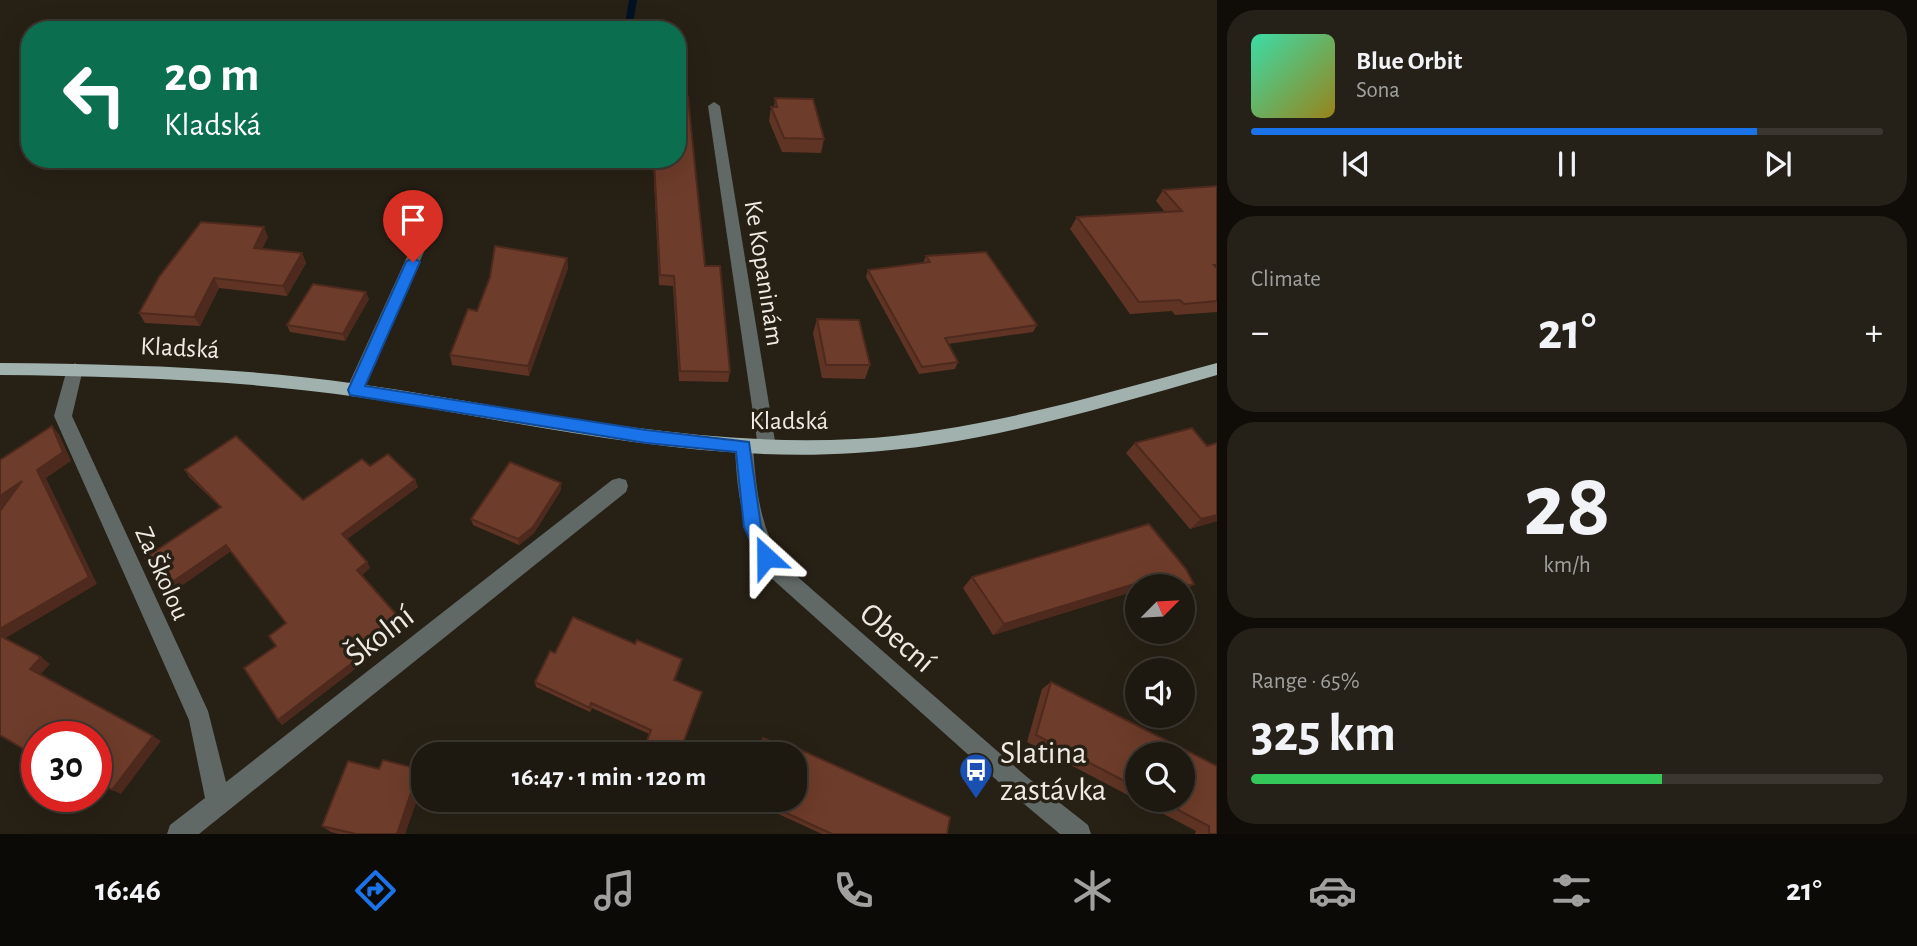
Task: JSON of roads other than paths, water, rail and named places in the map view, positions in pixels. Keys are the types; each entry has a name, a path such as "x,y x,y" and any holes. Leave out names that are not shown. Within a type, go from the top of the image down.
{"main road":[{"name":"Kladská","path":"0,369 195,374 355,390 658,439 767,447 855,446 962,435 1055,414 1217,369"}],"street":[{"name":"Ke Kopaninám","path":"714,106 767,447"},
{"path":"355,390 429,224"},
{"name":"Za Školou","path":"75,369 63,416 200,719 218,802"},
{"name":"Obecní","path":"744,447 752,527 766,557 777,571 1019,785 1079,834"},
{"name":"Školní","path":"179,834 619,486"}],"waterway":[{"path":"630,21 633,0"}],"place":[{"name":"Slatina zastávka","path":"976,800"}]}
